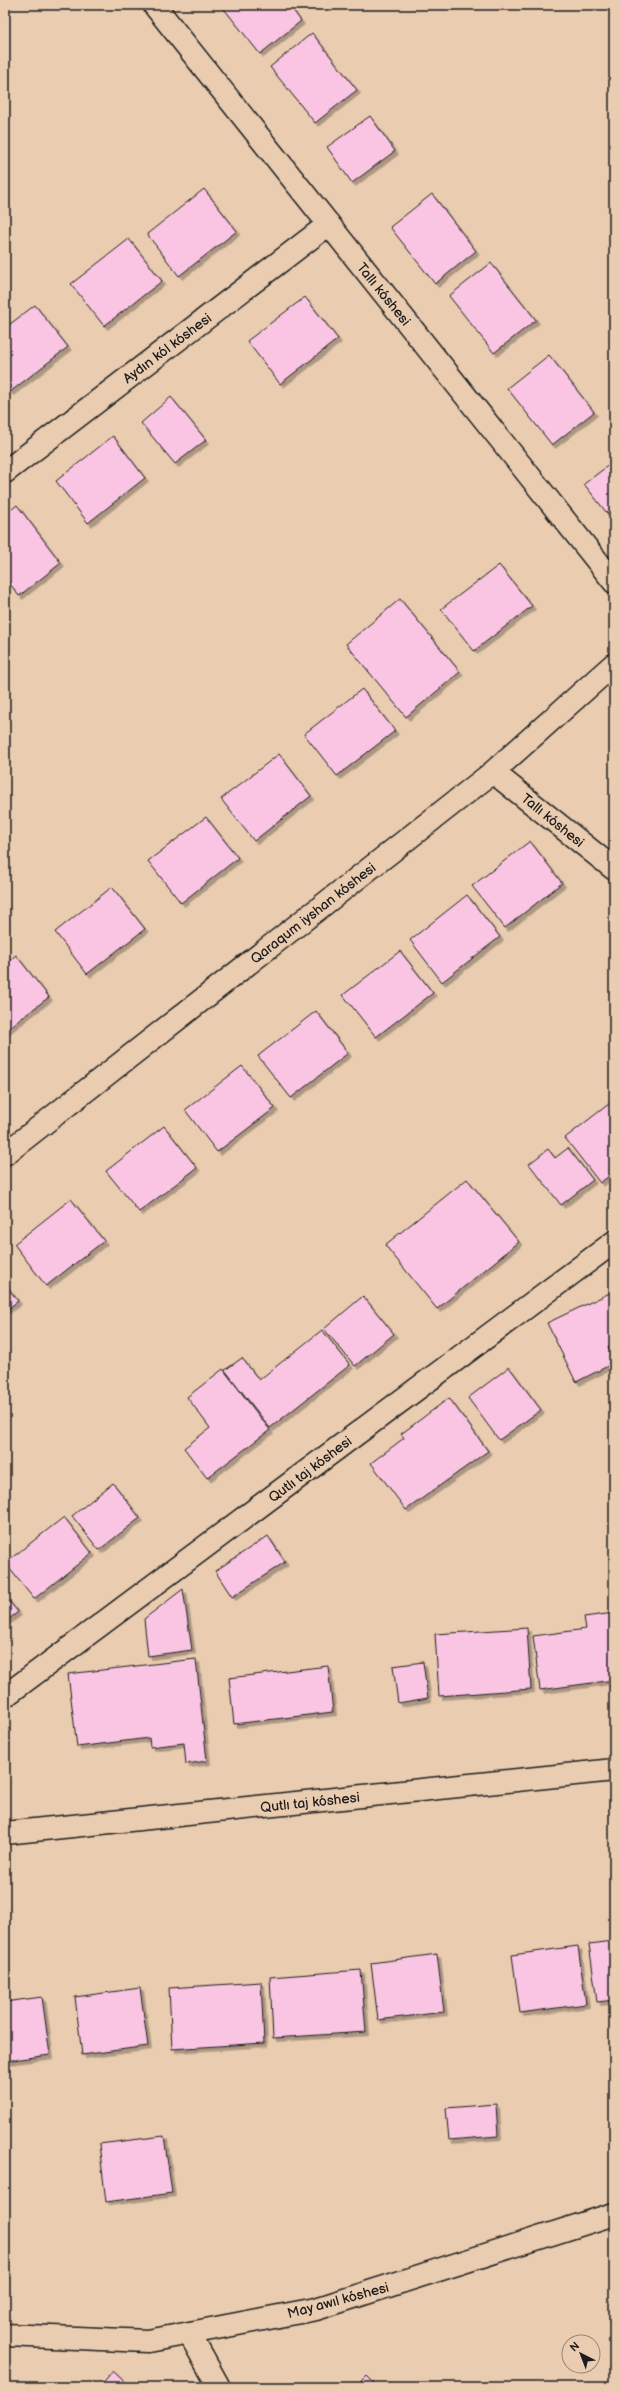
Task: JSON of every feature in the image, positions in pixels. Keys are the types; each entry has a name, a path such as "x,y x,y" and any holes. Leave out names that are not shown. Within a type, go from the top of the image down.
{"street":[{"name":"Tallı kóshesi","path":"154,5 614,582"},
{"name":"Aydın kól kóshesi","path":"5,472 329,224"},
{"name":"Qaraqum iyshan kóshesi","path":"5,1154 493,772 614,664"},
{"name":"Tallı kóshesi","path":"493,772 614,869"},
{"name":"Qutlı taj kóshesi","path":"5,1696 614,1242"},
{"name":"Qutlı taj kóshesi","path":"5,1833 614,1770"},
{"name":"May awıl kóshesi","path":"5,2335 148,2340 316,2309 611,2220"},
{"path":"189,2333 219,2387"}],"building":[{"path":"221,5 289,5 301,21 260,54"},
{"path":"312,33 357,90 315,123 270,67"},
{"path":"370,116 395,151 352,183 327,147"},
{"path":"204,189 237,231 179,276 147,234"},
{"path":"432,194 476,251 435,284 390,227"},
{"path":"129,239 162,281 104,326 71,284"},
{"path":"491,263 536,320 494,353 449,296"},
{"path":"305,297 338,339 280,384 247,341"},
{"path":"35,305 68,347 10,392 5,385 5,328"},
{"path":"549,355 594,412 552,445 507,388"},
{"path":"171,397 206,440 175,464 141,423"},
{"path":"113,436 145,478 88,523 56,481"},
{"path":"614,461 614,522 584,484"},
{"path":"17,505 61,563 19,596 5,577 5,515"},
{"path":"499,565 532,606 474,651 441,609"},
{"path":"400,599 460,672 406,717 346,644"},
{"path":"362,689 395,731 337,776 304,734"},
{"path":"279,754 311,796 254,841 221,799"},
{"path":"206,817 238,858 181,903 148,861"},
{"path":"530,841 562,883 505,928 472,886"},
{"path":"112,887 145,929 87,974 55,932"},
{"path":"467,895 500,937 442,982 410,940"},
{"path":"400,951 433,993 376,1037 343,995"},
{"path":"16,955 49,997 5,1031 5,964"},
{"path":"316,1011 348,1053 291,1098 258,1056"},
{"path":"242,1066 275,1108 217,1152 185,1110"},
{"path":"614,1100 614,1172 600,1183 565,1138"},
{"path":"164,1126 197,1168 139,1212 106,1171"},
{"path":"568,1148 593,1180 561,1205 529,1164 548,1149 555,1158"},
{"path":"467,1179 519,1242 437,1309 385,1245"},
{"path":"71,1199 104,1241 46,1286 14,1244"},
{"path":"5,1284 18,1301 5,1311"},
{"path":"614,1291 614,1344 608,1347 614,1363 576,1382 547,1323"},
{"path":"363,1296 394,1334 355,1366 324,1329"},
{"path":"322,1330 350,1365 270,1428 225,1370 242,1358 259,1380"},
{"path":"509,1367 541,1410 499,1440 468,1398"},
{"path":"223,1369 270,1430 207,1478 184,1448 210,1428 187,1397"},
{"path":"449,1398 488,1451 406,1510 371,1463 404,1438 401,1434"},
{"path":"113,1483 140,1518 99,1550 72,1516"},
{"path":"64,1517 92,1553 34,1599 5,1563"},
{"path":"268,1536 285,1562 232,1597 215,1571"},
{"path":"183,1589 192,1650 148,1656 144,1619"},
{"path":"5,1596 18,1612 5,1622"},
{"path":"614,1613 614,1680 540,1690 533,1636 586,1629 584,1617"},
{"path":"527,1628 531,1689 439,1696 435,1634"},
{"path":"196,1659 207,1761 186,1764 184,1743 150,1747 149,1738 77,1747 68,1674"},
{"path":"423,1662 428,1698 398,1703 393,1666"},
{"path":"328,1666 333,1712 234,1724 229,1678"},
{"path":"614,1941 614,2000 597,2002 589,1944"},
{"path":"578,1946 586,2004 520,2013 512,1955"},
{"path":"437,1954 444,2012 378,2020 371,1963"},
{"path":"361,1970 366,2032 273,2038 270,1977"},
{"path":"261,1982 264,2043 172,2049 169,1988"},
{"path":"140,1988 148,2046 82,2055 75,1997"},
{"path":"42,1997 50,2055 5,2061 5,2002"},
{"path":"496,2104 498,2136 449,2140 446,2108"},
{"path":"164,2136 172,2193 106,2202 99,2144"},
{"path":"113,2371 130,2387 99,2387"},
{"path":"367,2376 378,2387 356,2387"}]}
